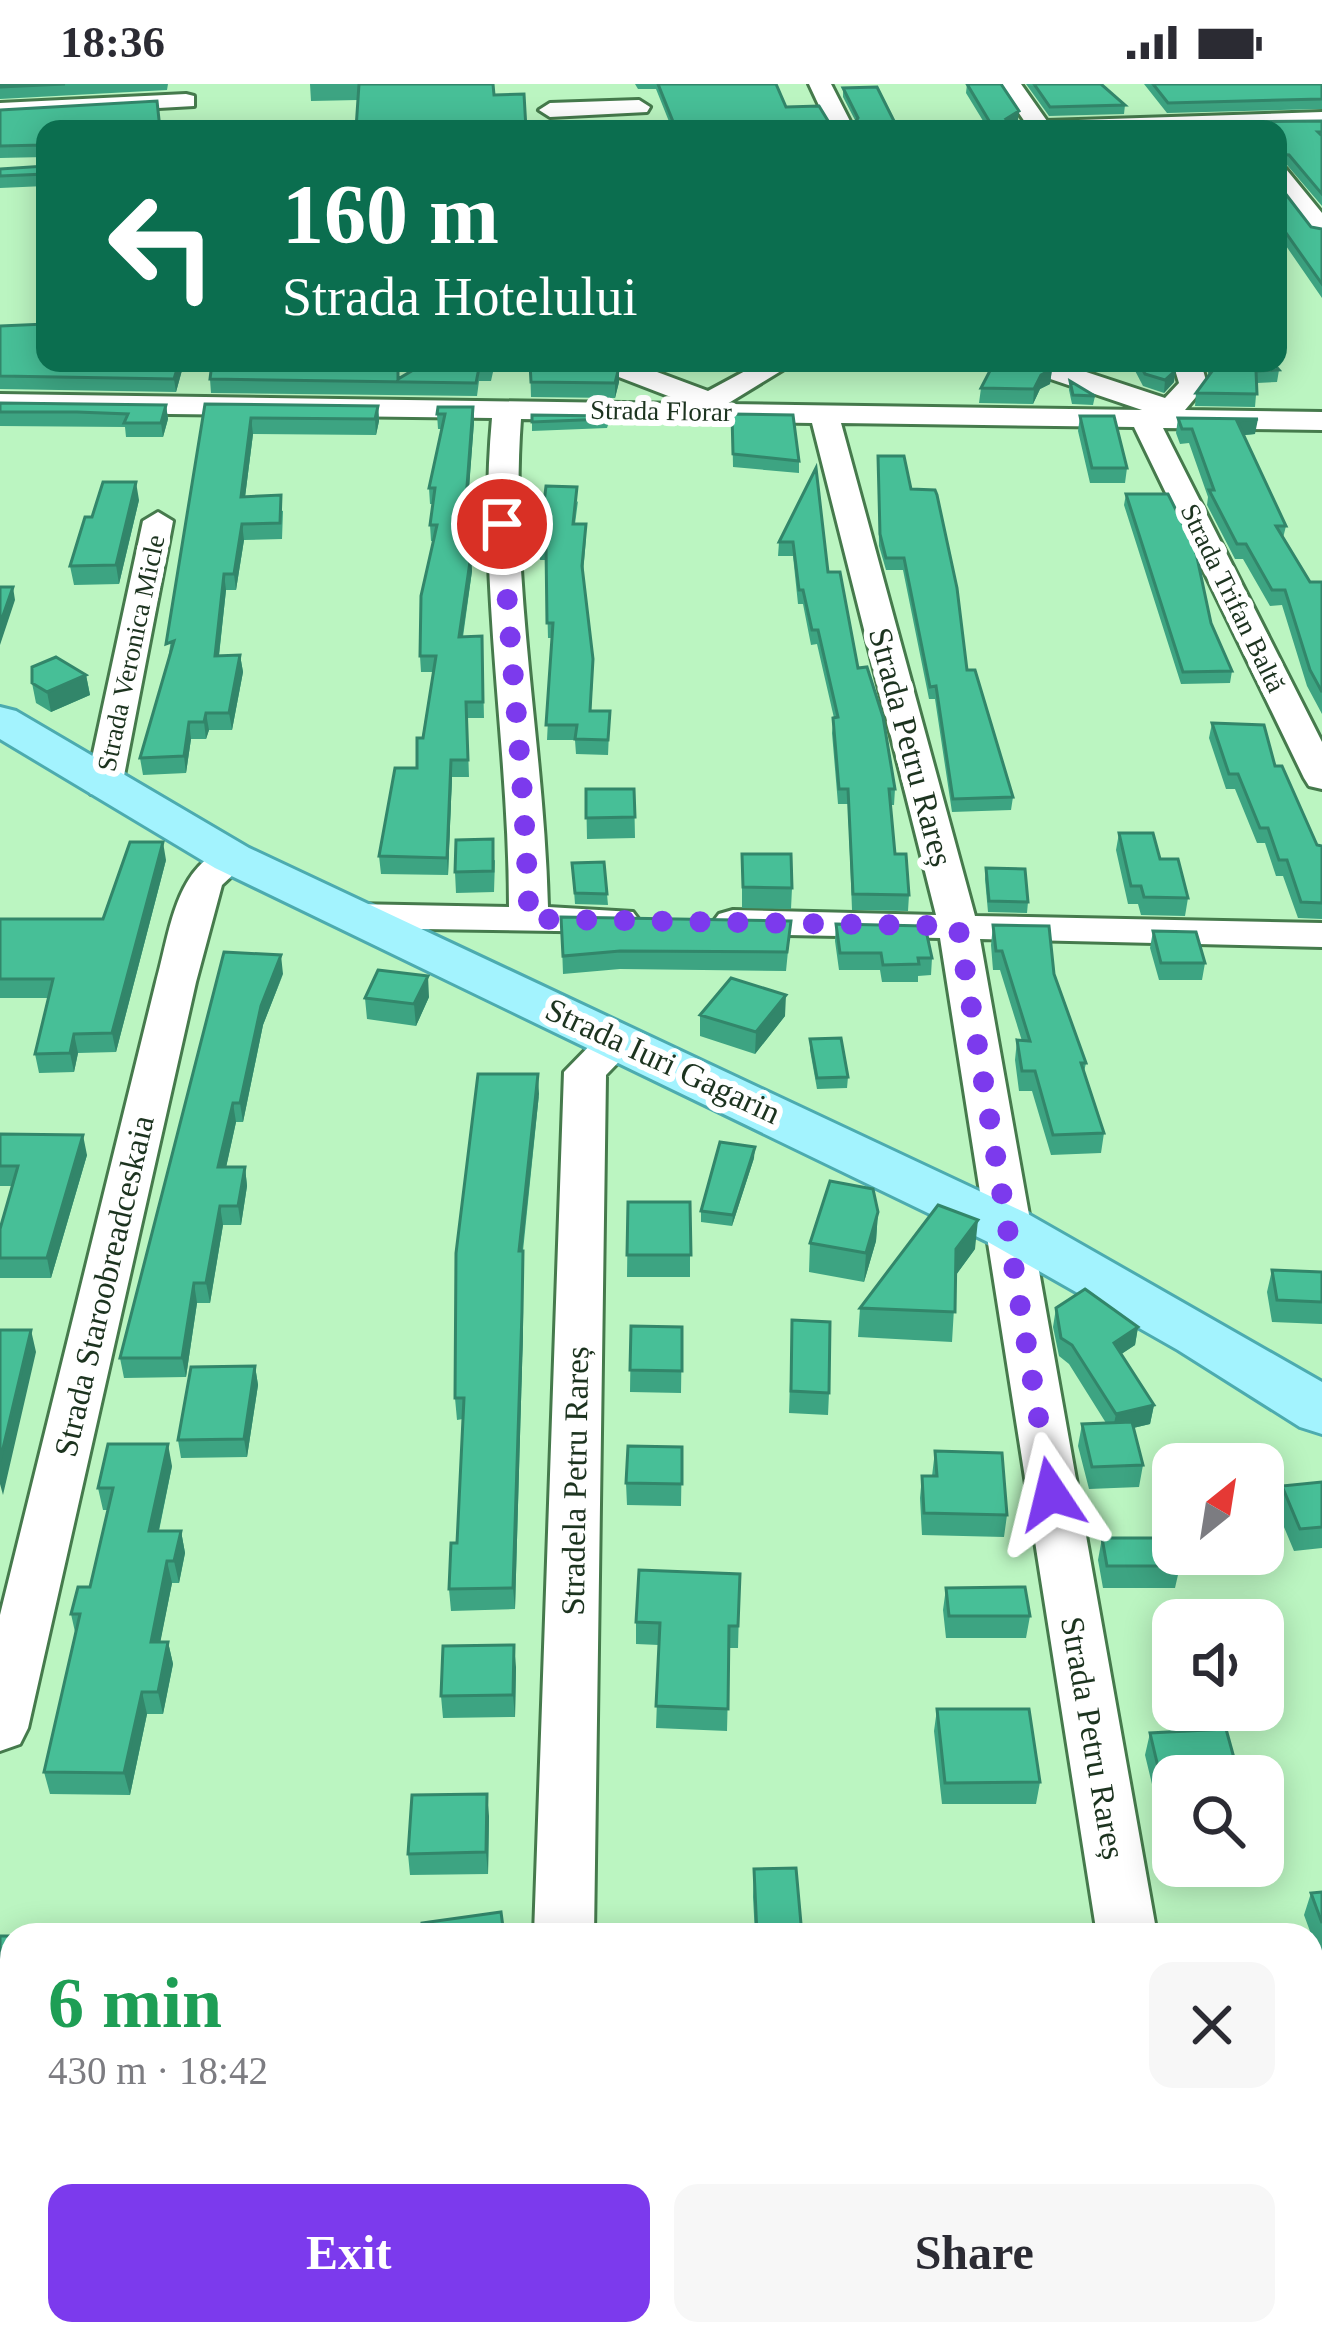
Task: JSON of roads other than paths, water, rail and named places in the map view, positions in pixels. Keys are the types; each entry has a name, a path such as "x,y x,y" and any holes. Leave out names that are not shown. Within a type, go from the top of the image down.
{"main road":[{"name":"Strada Iuri Gagarin","path":"0,720 232,858 1008,1228 1199,1335 1322,1412"}],"street":[{"path":"820,84 838,120"},
{"path":"1010,84 1035,120"},
{"path":"1214,97 1235,120"},
{"path":"0,110 189,103"},
{"path":"550,110 639,107"},
{"path":"1287,122 1322,119"},
{"path":"1287,185 1322,229"},
{"path":"630,372 715,406 766,372"},
{"path":"1055,372 1169,415 1192,384 1189,372"},
{"name":"Strada Florar","path":"0,403 507,410 715,406 824,414 1169,415 1322,421"},
{"path":"507,410 502,524 510,662 526,794 529,919"},
{"name":"Strada Petru Rareș","path":"824,414 958,926 1125,1923"},
{"name":"Strada Trifan Baltă","path":"1169,415 1322,778"},
{"name":"Strada Veronica Micle","path":"104,785 158,521"},
{"name":"Strada Staroobreadceskaia","path":"0,1727 176,982 204,881 232,858"},
{"path":"352,916 648,921"},
{"path":"696,922 1322,935"},
{"name":"Stradela Petru Rareș","path":"564,1923 585,1072 618,1041"}]}
